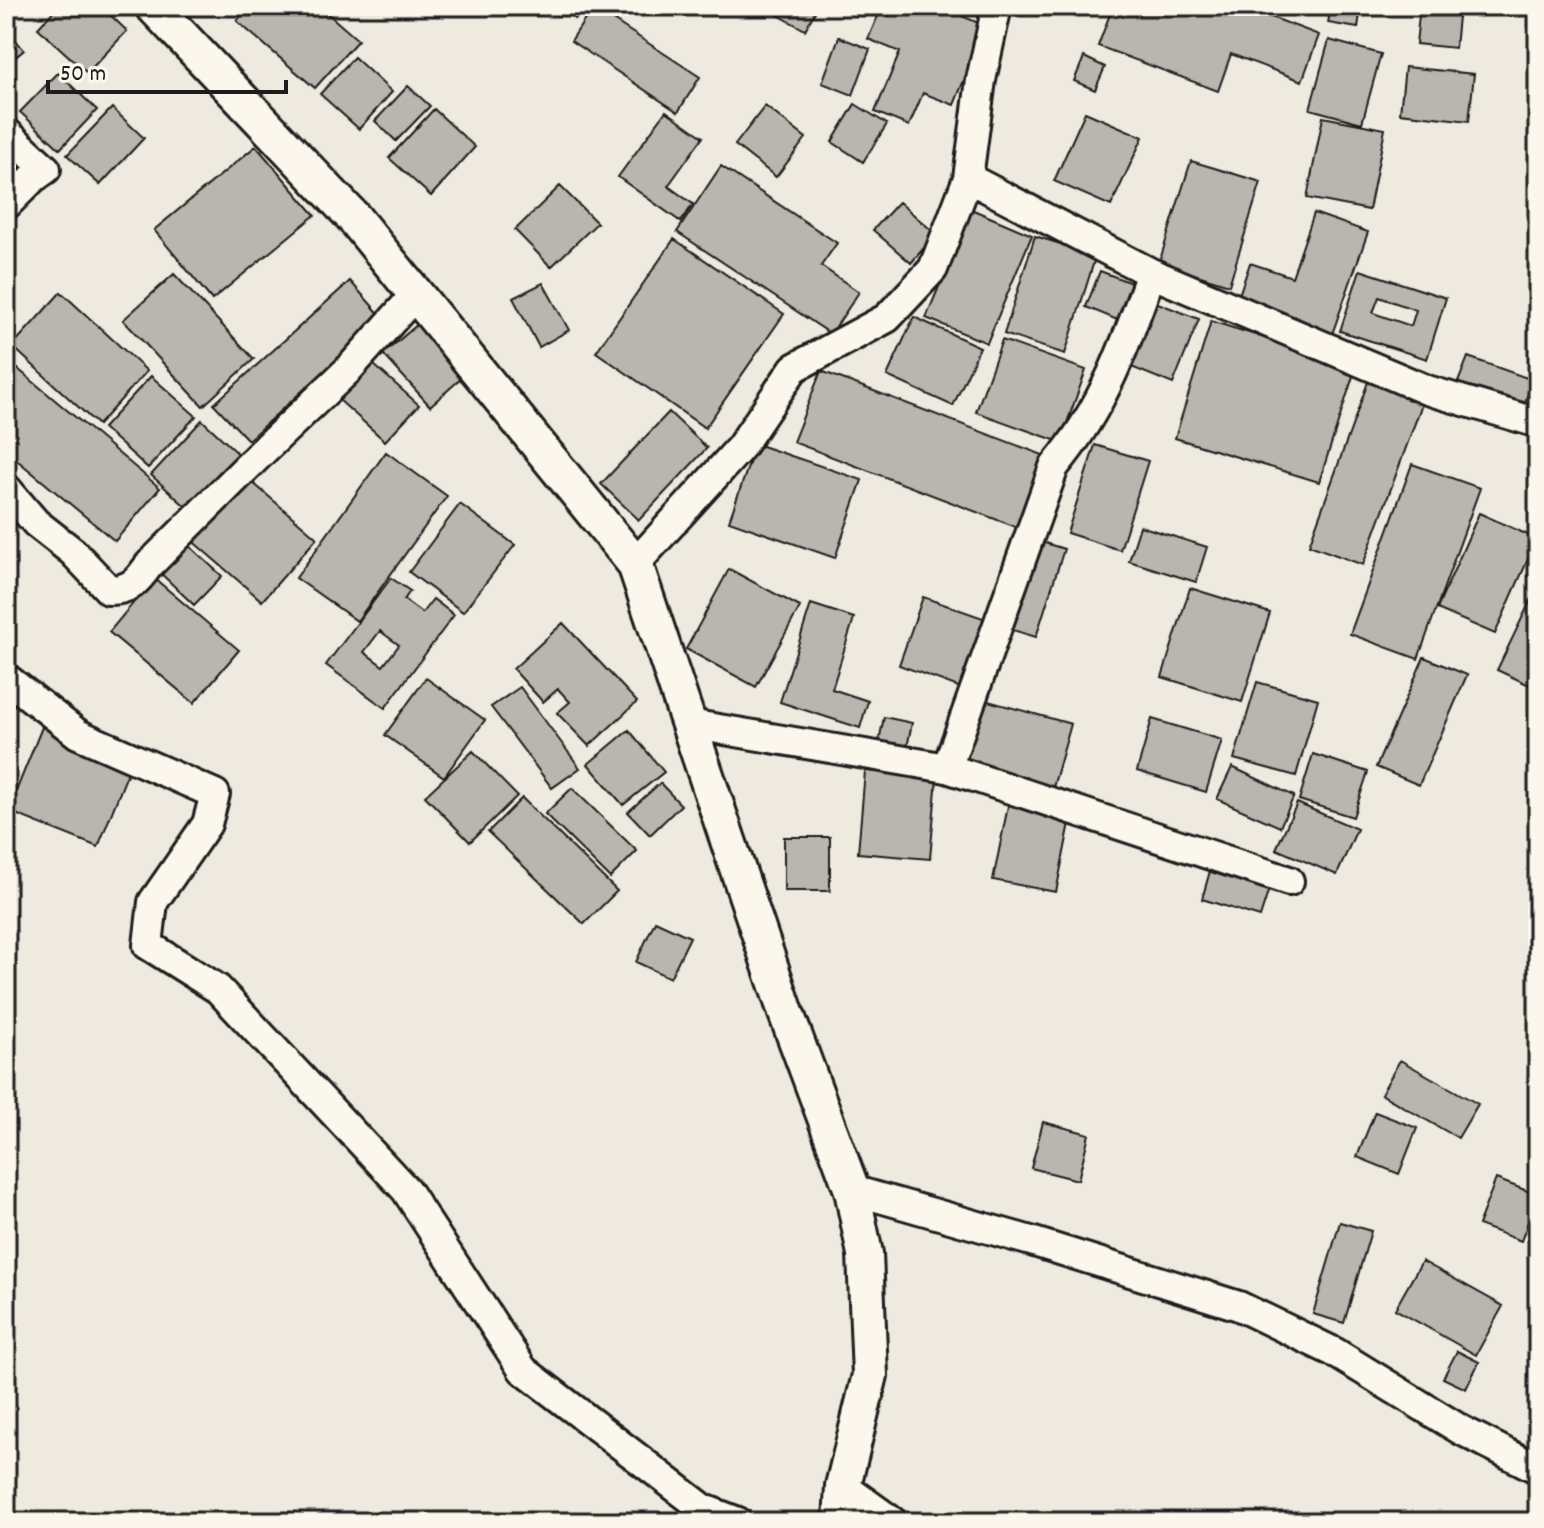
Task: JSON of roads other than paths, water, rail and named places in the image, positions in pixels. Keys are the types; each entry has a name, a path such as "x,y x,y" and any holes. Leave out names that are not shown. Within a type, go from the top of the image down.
{"street":[{"path":"153,6 354,218 635,564 786,1013 852,1190 865,1254 870,1375 843,1486 841,1522"},
{"path":"635,564 740,448 794,368 887,318 933,269 968,178 991,8"},
{"path":"6,132 46,169 6,205"},
{"path":"968,178 1151,273 1427,390 1538,423"},
{"path":"947,768 1054,467 1080,436 1120,359 1151,273"},
{"path":"6,488 36,523 73,552 109,590 122,590 135,585 149,565 347,371 416,294"},
{"path":"6,678 78,734 215,794 207,824 153,902 148,945 218,989 406,1190 523,1370 704,1509 738,1522"},
{"path":"689,724 947,768 1289,881"},
{"path":"852,1190 1031,1241 1239,1306 1334,1352 1461,1430 1538,1469"},
{"path":"843,1486 893,1522"}]}
